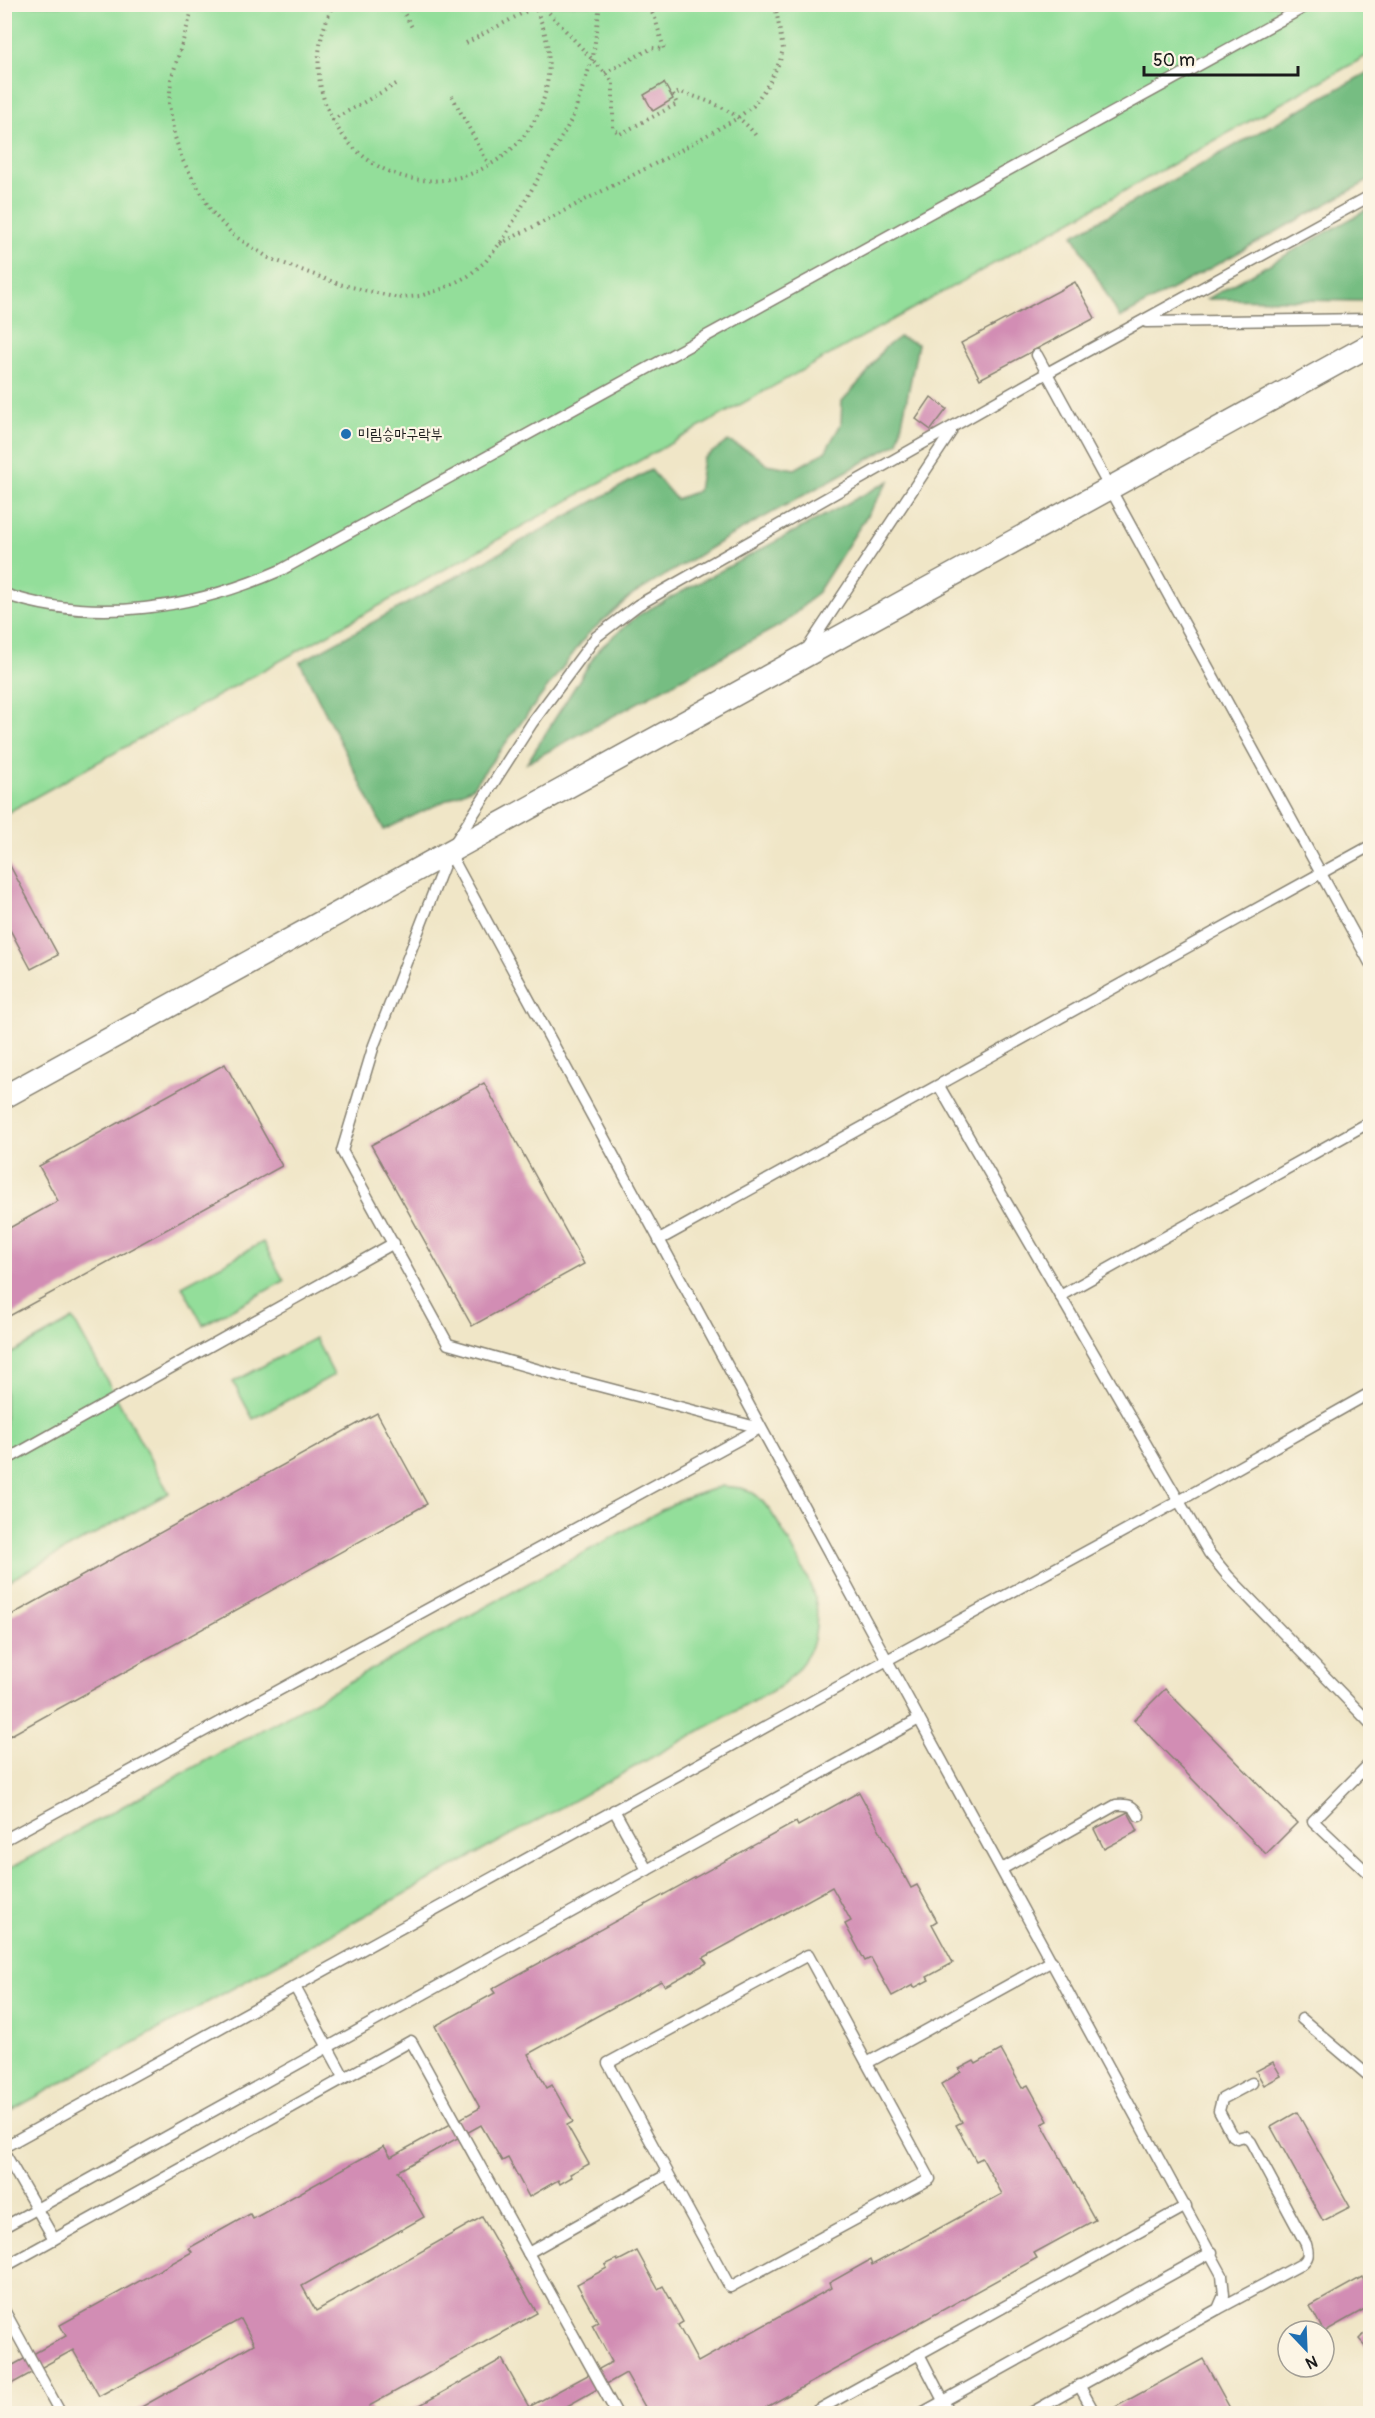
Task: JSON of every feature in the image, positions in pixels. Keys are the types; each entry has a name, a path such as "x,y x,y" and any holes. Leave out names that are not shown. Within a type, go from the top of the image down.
{"street":[{"path":"4,1097 1371,345"}],"lane":[{"path":"4,594 78,608 113,610 147,608 216,596 281,570 1310,4"},
{"path":"760,1428 448,1344 342,1151 374,1045 450,852 532,723 596,637 638,605 952,429 1047,373 1371,196"},
{"path":"1142,322 1371,319"},
{"path":"1037,355 1371,963"},
{"path":"799,660 952,429"},
{"path":"659,1240 1371,846"},
{"path":"450,852 760,1428 1212,2252 1222,2275 1224,2295 1218,2309"},
{"path":"939,1086 1209,1552 1228,1576 1371,1723"},
{"path":"1060,1296 1371,1122"},
{"path":"4,1461 394,1243"},
{"path":"54,2239 4,2150 614,1810 1371,1394"},
{"path":"4,1840 760,1428"},
{"path":"4,2226 919,1719"},
{"path":"1371,1763 1313,1821 1371,1875"},
{"path":"1002,1869 1116,1805 1127,1804 1134,1807 1139,1816"},
{"path":"614,1810 647,1870"},
{"path":"808,1955 930,2179 730,2287 668,2174 608,2063 808,1955"},
{"path":"867,2063 1052,1961"},
{"path":"294,1987 344,2077"},
{"path":"1302,2019 1371,2077"},
{"path":"4,2267 411,2041 617,2414"},
{"path":"1029,2414 1306,2261 1309,2253 1306,2244 1251,2142 1245,2136 1237,2138 1231,2134 1219,2111 1222,2098 1252,2083"},
{"path":"528,2253 668,2174"},
{"path":"812,2414 1186,2206"},
{"path":"920,2414 1212,2252"},
{"path":"4,2310 61,2414"},
{"path":"919,2354 950,2414"},
{"path":"1079,2385 1095,2414"}],"path":[{"path":"194,4 171,80 171,114 182,159 211,211 233,235 269,258 339,284 398,298 420,296 442,289 468,276 486,261 499,244 572,119 597,41 600,4"},
{"path":"334,4 323,29 317,57 321,95 332,120 349,144 364,157 398,174 436,180 454,178 489,165 520,141 541,108 549,71 549,52 545,33 533,6"},
{"path":"399,4 413,29"},
{"path":"466,43 540,4 613,82 613,128 620,134 677,104 673,95 680,92 710,101 740,117 756,136"},
{"path":"605,73 652,48 664,49 655,18 648,4"},
{"path":"499,244 740,117 753,106 770,83 783,49 775,4"},
{"path":"332,120 398,83"},
{"path":"452,96 489,165"}],"green space":[{"name":"미림승마구락부","path":"5,5 1370,5 1370,54 5,814"},
{"path":"1370,71 1370,180 1120,318 1073,235"},
{"path":"1370,208 1370,297 1363,301 1207,299"},
{"path":"899,337 918,344 898,443 725,539 631,596 587,635 472,788 384,830 300,662 651,470 676,499 698,491 703,459 728,441 753,453 766,464 795,469 825,452 841,424 842,401 865,376 883,349"},
{"path":"889,481 818,592 786,622 527,763 598,650 638,615"},
{"path":"263,1242 284,1281 203,1325 182,1286"},
{"path":"73,1319 169,1493 5,1583 5,1357"},
{"path":"315,1338 334,1375 253,1419 233,1382"},
{"path":"722,1486 746,1490 761,1500 790,1544 813,1592 817,1615 811,1649 783,1685 5,2114 5,1871 680,1500"}],"building":[{"path":"664,83 673,99 653,111 644,95"},
{"path":"1075,282 1095,318 980,379 961,343"},
{"path":"931,397 947,409 931,430 916,419"},
{"path":"8,862 58,955 31,969 8,926 4,928 4,864"},
{"path":"225,1064 282,1166 4,1319 4,1231 58,1201 39,1166"},
{"path":"484,1083 584,1264 472,1326 371,1145"},
{"path":"377,1413 427,1504 4,1739 4,1619"},
{"path":"1165,1689 1297,1823 1266,1854 1134,1720"},
{"path":"859,1792 911,1888 917,1885 937,1921 932,1924 953,1963 927,1977 929,1980 892,1996 871,1958 865,1961 845,1924 851,1921 832,1887 703,1958 707,1963 665,1986 661,1981 528,2054 547,2088 552,2085 573,2122 567,2125 589,2164 570,2174 572,2177 560,2184 558,2180 529,2197 508,2158 502,2161 481,2125 398,2171 424,2217 302,2286 316,2311 482,2217 537,2313 369,2406 373,2414 129,2414 254,2344 241,2319 99,2396 73,2350 4,2388 4,2370 66,2336 60,2325 192,2252 189,2248 250,2214 253,2219 384,2146 391,2157 480,2108 435,2026 495,1993 492,1989 796,1822 798,1826"},
{"path":"1128,1812 1138,1831 1104,1849 1094,1829"},
{"path":"1001,2050 1022,2088 1028,2085 1048,2121 1042,2124 1095,2220 1034,2253 1037,2258 754,2414 649,2414 626,2373 553,2414 404,2414 502,2359 529,2407 612,2362 592,2325 598,2322 577,2284 607,2268 605,2265 637,2251 658,2289 663,2286 683,2322 678,2325 698,2362 831,2288 829,2283 870,2260 872,2265 1002,2194 982,2158 976,2161 956,2125 962,2122 941,2084 961,2072 959,2069 974,2061 976,2064"},
{"path":"1273,2062 1281,2076 1264,2085 1256,2071"},
{"path":"1297,2112 1350,2207 1323,2221 1271,2127"},
{"path":"1362,2277 1370,2293 1370,2306 1336,2325 1336,2319 1317,2319 1310,2306"},
{"path":"1370,2328 1370,2351 1359,2339"},
{"path":"1203,2359 1231,2410 1224,2414 1109,2414 1108,2411"}],"place":[{"name":"미림승마구락부","path":"346,434"}]}
